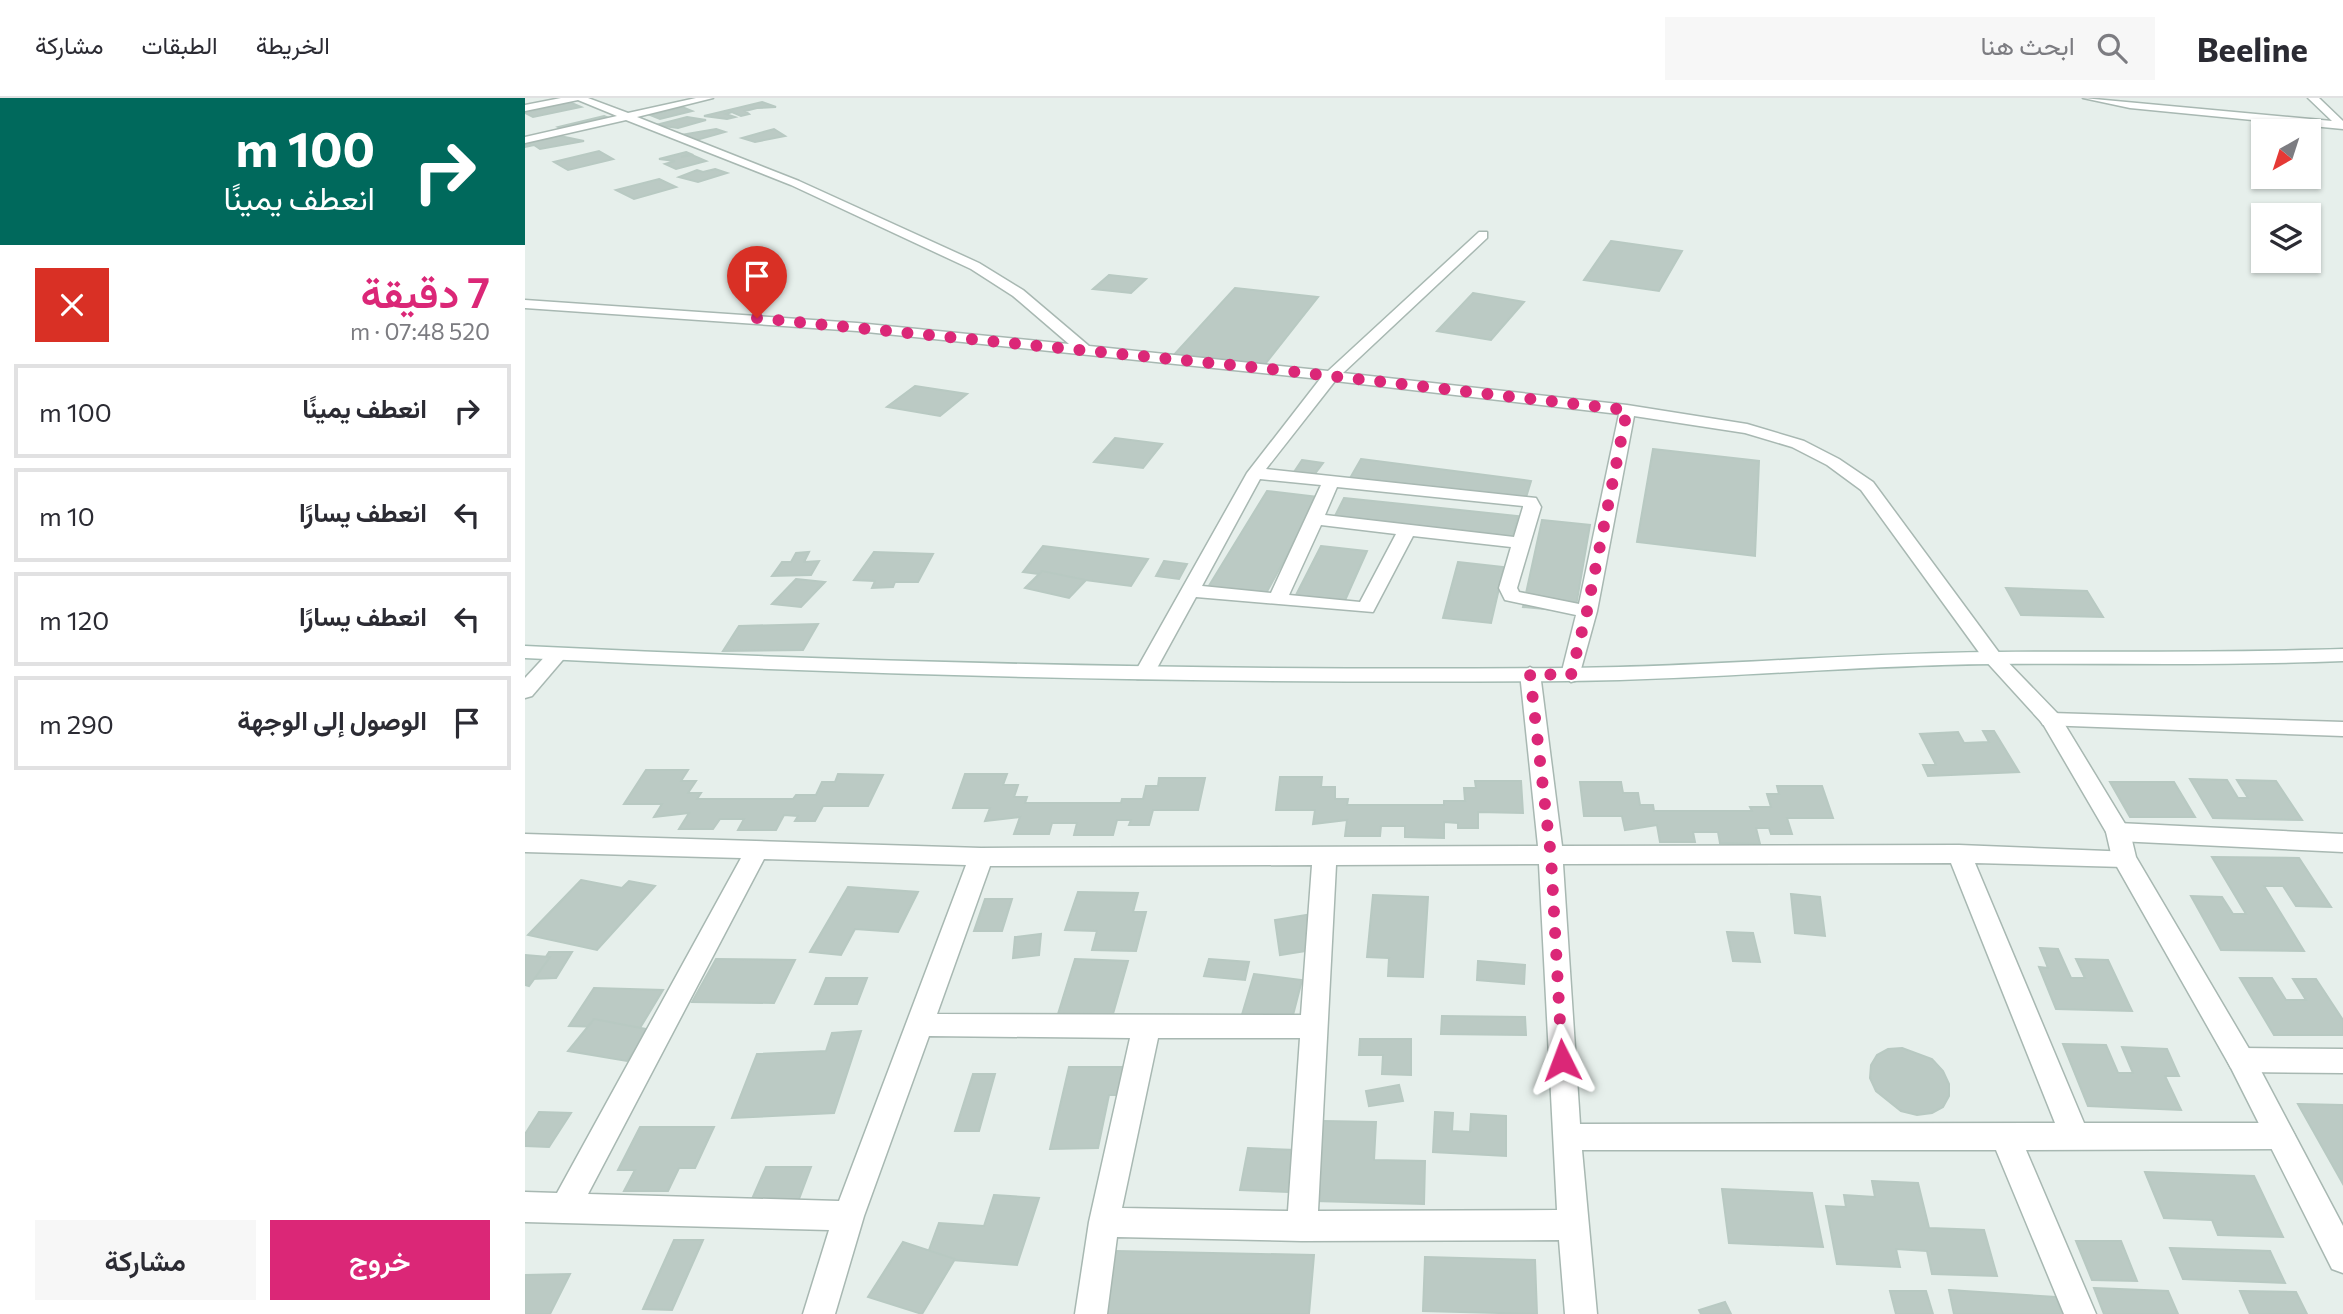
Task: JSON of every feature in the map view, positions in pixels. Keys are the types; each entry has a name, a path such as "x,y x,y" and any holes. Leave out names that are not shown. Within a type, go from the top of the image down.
{"street":[{"path":"525,108 578,98 795,183 975,266 1019,293 1087,352"},
{"path":"525,140 708,98"},
{"path":"2088,98 2342,126"},
{"path":"2313,98 2342,126"},
{"path":"1144,674 1255,473 1329,378 1483,235"},
{"path":"525,304 721,315 1262,368 1329,378 1627,410 1747,429 1798,444 1833,462 1867,486 1993,658 2052,720 2118,832 2124,858 2242,1060 2343,1258"},
{"path":"1571,675 1587,611 1627,410"},
{"path":"1255,473 1521,498 1530,502 1532,507 1508,588 1512,596 1587,611"},
{"path":"1277,600 1332,480"},
{"path":"1315,519 1523,543"},
{"path":"1192,591 1366,608 1371,605 1406,531"},
{"path":"525,652 816,667 1144,674 1571,675 1993,658 2206,660 2343,655"},
{"path":"525,691 557,654"},
{"path":"1530,674 1551,857 1566,1137 1581,1314"},
{"path":"2052,720 2343,729"},
{"path":"2118,832 2343,843"},
{"path":"525,843 981,857 1959,854 2124,858"},
{"path":"565,1208 757,850"},
{"path":"1959,854 2074,1134"},
{"path":"819,1314 849,1216 981,857"},
{"path":"1302,1226 1311,1027 1324,857"},
{"path":"920,1025 1147,1024 1311,1027"},
{"path":"1091,1314 1104,1222 1147,1024"},
{"path":"2242,1060 2343,1061"},
{"path":"1566,1137 2074,1134 2280,1136"},
{"path":"2005,1135 2080,1314"},
{"path":"525,1207 849,1216"},
{"path":"1104,1222 1302,1226 1574,1225"}],"building":[{"path":"569,102 581,107 533,117 525,113"},
{"path":"762,102 776,107 745,111 749,114 741,116 732,112 726,114 735,117 727,119 704,116"},
{"path":"682,107 692,111 660,119 650,115"},
{"path":"604,116 611,119 564,130 558,127"},
{"path":"687,117 706,120 678,128 656,125"},
{"path":"716,129 725,132 693,141 681,135"},
{"path":"774,129 785,136 755,142 742,138"},
{"path":"560,136 584,141 540,149 534,145 525,147 525,144"},
{"path":"599,151 613,159 568,170 554,162"},
{"path":"686,152 691,154 681,157 692,155 706,161 676,169 665,164 675,161 659,159"},
{"path":"715,169 727,173 698,182 679,177 697,170 703,172"},
{"path":"659,179 676,187 634,199 616,190"},
{"path":"1611,241 1682,251 1659,291 1584,280"},
{"path":"1109,275 1146,279 1131,293 1093,289"},
{"path":"1235,288 1318,297 1262,368 1172,357"},
{"path":"1473,293 1524,302 1491,340 1437,331"},
{"path":"915,386 967,394 940,416 887,407"},
{"path":"1115,438 1162,444 1143,468 1094,462"},
{"path":"1653,449 1759,461 1755,556 1637,542"},
{"path":"1361,459 1531,481 1524,504 1349,480"},
{"path":"1302,460 1323,463 1314,475 1294,472"},
{"path":"1267,491 1319,497 1264,597 1207,589"},
{"path":"1344,498 1518,516 1512,539 1333,520"},
{"path":"1542,520 1590,525 1575,612 1523,607"},
{"path":"1043,546 1148,559 1131,586 1023,572"},
{"path":"1321,546 1367,551 1343,605 1294,599"},
{"path":"809,552 804,562 819,561 811,575 772,576 782,562 791,562 796,553"},
{"path":"874,552 933,554 918,582 895,582 893,587 872,588 875,581 854,580"},
{"path":"1164,561 1187,564 1179,579 1156,576"},
{"path":"1458,562 1504,567 1491,623 1443,618"},
{"path":"1042,571 1086,580 1069,598 1025,588"},
{"path":"796,579 825,582 801,607 772,604"},
{"path":"2006,588 2087,591 2103,617 2021,615"},
{"path":"818,624 803,650 723,651 739,626"},
{"path":"1983,731 1994,731 2019,772 1928,776 1923,765 1936,765 1920,734 1958,732 1964,743 1989,742"},
{"path":"646,770 688,770 681,781 696,781 688,793 701,793 697,799 793,799 796,795 816,795 822,782 835,782 838,774 883,775 868,806 823,806 815,821 795,821 798,816 784,815 776,830 738,830 744,819 720,819 713,829 679,829 689,813 654,817 662,804 624,804"},
{"path":"965,774 1007,774 1003,785 1018,785 1014,797 1027,797 1025,803 1121,803 1122,799 1143,799 1146,786 1158,786 1159,778 1205,778 1198,810 1153,810 1149,825 1129,825 1131,820 1117,820 1113,835 1074,835 1077,823 1052,823 1049,834 1014,834 1020,817 985,821 990,808 953,808"},
{"path":"1280,777 1322,777 1321,787 1335,787 1335,799 1348,799 1347,805 1444,805 1444,801 1465,801 1464,788 1476,788 1475,781 1521,781 1523,813 1478,812 1478,828 1458,828 1458,823 1444,822 1444,838 1405,837 1405,826 1381,826 1380,836 1345,836 1347,820 1313,824 1315,810 1276,810"},
{"path":"2190,779 2227,780 2238,798 2248,798 2237,780 2276,781 2302,820 2213,818"},
{"path":"1580,782 1621,782 1623,793 1638,793 1640,805 1653,805 1654,811 1752,811 1750,807 1771,807 1767,794 1779,794 1777,786 1822,786 1833,818 1787,818 1792,834 1771,834 1769,828 1756,828 1760,844 1720,843 1718,832 1693,832 1695,842 1660,842 1657,825 1625,830 1622,816 1584,816"},
{"path":"2110,782 2174,782 2195,817 2130,817"},
{"path":"2212,857 2299,858 2331,907 2296,906 2283,886 2264,886 2304,951 2221,950 2191,896 2222,897 2233,914 2246,914"},
{"path":"581,880 622,888 629,881 655,886 597,950 528,935"},
{"path":"848,887 918,892 898,932 855,929 841,955 810,952"},
{"path":"1078,892 1138,893 1133,912 1146,912 1136,951 1092,950 1097,931 1065,930"},
{"path":"1791,894 1820,897 1825,936 1795,933"},
{"path":"1373,895 1428,897 1423,977 1388,976 1389,958 1367,957"},
{"path":"985,899 1012,899 1002,931 974,931"},
{"path":"1319,913 1325,948 1280,955 1275,920"},
{"path":"1727,932 1753,933 1760,962 1733,961"},
{"path":"1041,934 1039,955 1013,958 1015,937"},
{"path":"2040,948 2058,949 2071,978 2085,978 2076,959 2108,960 2132,1011 2056,1009 2039,967 2048,968"},
{"path":"549,952 572,952 556,978 532,979"},
{"path":"525,955 550,957 529,986 525,985"},
{"path":"716,959 795,960 774,1003 692,1002"},
{"path":"1075,959 1128,961 1109,1028 1054,1027"},
{"path":"1209,959 1249,962 1245,980 1204,976"},
{"path":"1478,961 1525,965 1524,984 1477,980"},
{"path":"1254,974 1302,980 1291,1023 1241,1018"},
{"path":"826,978 867,978 857,1004 815,1004"},
{"path":"2240,978 2272,978 2286,1000 2306,1000 2293,979 2316,979 2343,1020 2343,1035 2274,1035"},
{"path":"594,988 663,990 640,1028 569,1026"},
{"path":"1442,1016 1525,1017 1526,1035 1441,1034"},
{"path":"594,1019 651,1030 627,1061 568,1051"},
{"path":"861,1031 834,1113 732,1118 757,1054 826,1051 832,1033"},
{"path":"1360,1039 1411,1039 1411,1075 1382,1074 1383,1055 1359,1055"},
{"path":"2063,1044 2106,1045 2118,1073 2133,1073 2122,1047 2167,1049 2179,1076 2165,1076 2181,1110 2088,1106"},
{"path":"1902,1048 1932,1059 1943,1071 1949,1084 1949,1096 1943,1107 1932,1113 1917,1115 1901,1111 1876,1091 1870,1078 1871,1065 1877,1055 1888,1049"},
{"path":"1069,1067 1124,1067 1118,1095 1109,1095 1098,1148 1050,1149"},
{"path":"973,1074 995,1074 979,1131 955,1131"},
{"path":"1399,1085 1403,1101 1369,1106 1366,1091"},
{"path":"2298,1104 2343,1105 2343,1184"},
{"path":"539,1112 571,1113 549,1147 525,1146 525,1134"},
{"path":"1435,1112 1453,1113 1452,1131 1470,1132 1471,1114 1506,1116 1506,1156 1433,1152"},
{"path":"1323,1121 1376,1122 1374,1160 1425,1161 1424,1204 1315,1201"},
{"path":"640,1127 714,1127 695,1168 679,1168 668,1191 624,1191 635,1170 618,1170"},
{"path":"1248,1148 1295,1150 1288,1192 1240,1190"},
{"path":"766,1167 811,1167 799,1199 752,1199"},
{"path":"2145,1172 2254,1176 2283,1237 2218,1235 2212,1220 2164,1218"},
{"path":"1872,1181 1918,1183 1929,1228 1984,1230 1997,1276 1932,1274 1927,1251 1896,1249 1900,1267 1837,1264 1826,1206 1846,1207 1844,1195 1875,1197"},
{"path":"1722,1189 1812,1193 1823,1247 1729,1243"},
{"path":"994,1195 1039,1198 1017,1265 926,1258 939,1223 984,1226"},
{"path":"674,1240 703,1240 672,1310 643,1309"},
{"path":"2076,1241 2121,1241 2137,1281 2092,1280"},
{"path":"903,1242 955,1259 922,1314 868,1297"},
{"path":"2170,1248 2270,1251 2285,1283 2183,1279"},
{"path":"1116,1251 1314,1255 1309,1314 1103,1314"},
{"path":"1425,1257 1535,1260 1537,1314 1423,1311"},
{"path":"570,1274 550,1314 525,1314 525,1275"},
{"path":"2094,1288 2168,1291 2178,1314 2104,1314"},
{"path":"1949,1290 2056,1297 2062,1314 1954,1314"},
{"path":"1890,1291 1926,1291 1933,1314 1896,1314"},
{"path":"2240,1291 2296,1292 2307,1314 2250,1314"},
{"path":"1725,1302 1731,1314 1701,1314 1699,1310"}],"route":[{"path":"757,318 1262,368 1329,378 1627,410 1587,611 1571,675 1530,674 1551,857 1562,1060"}]}
